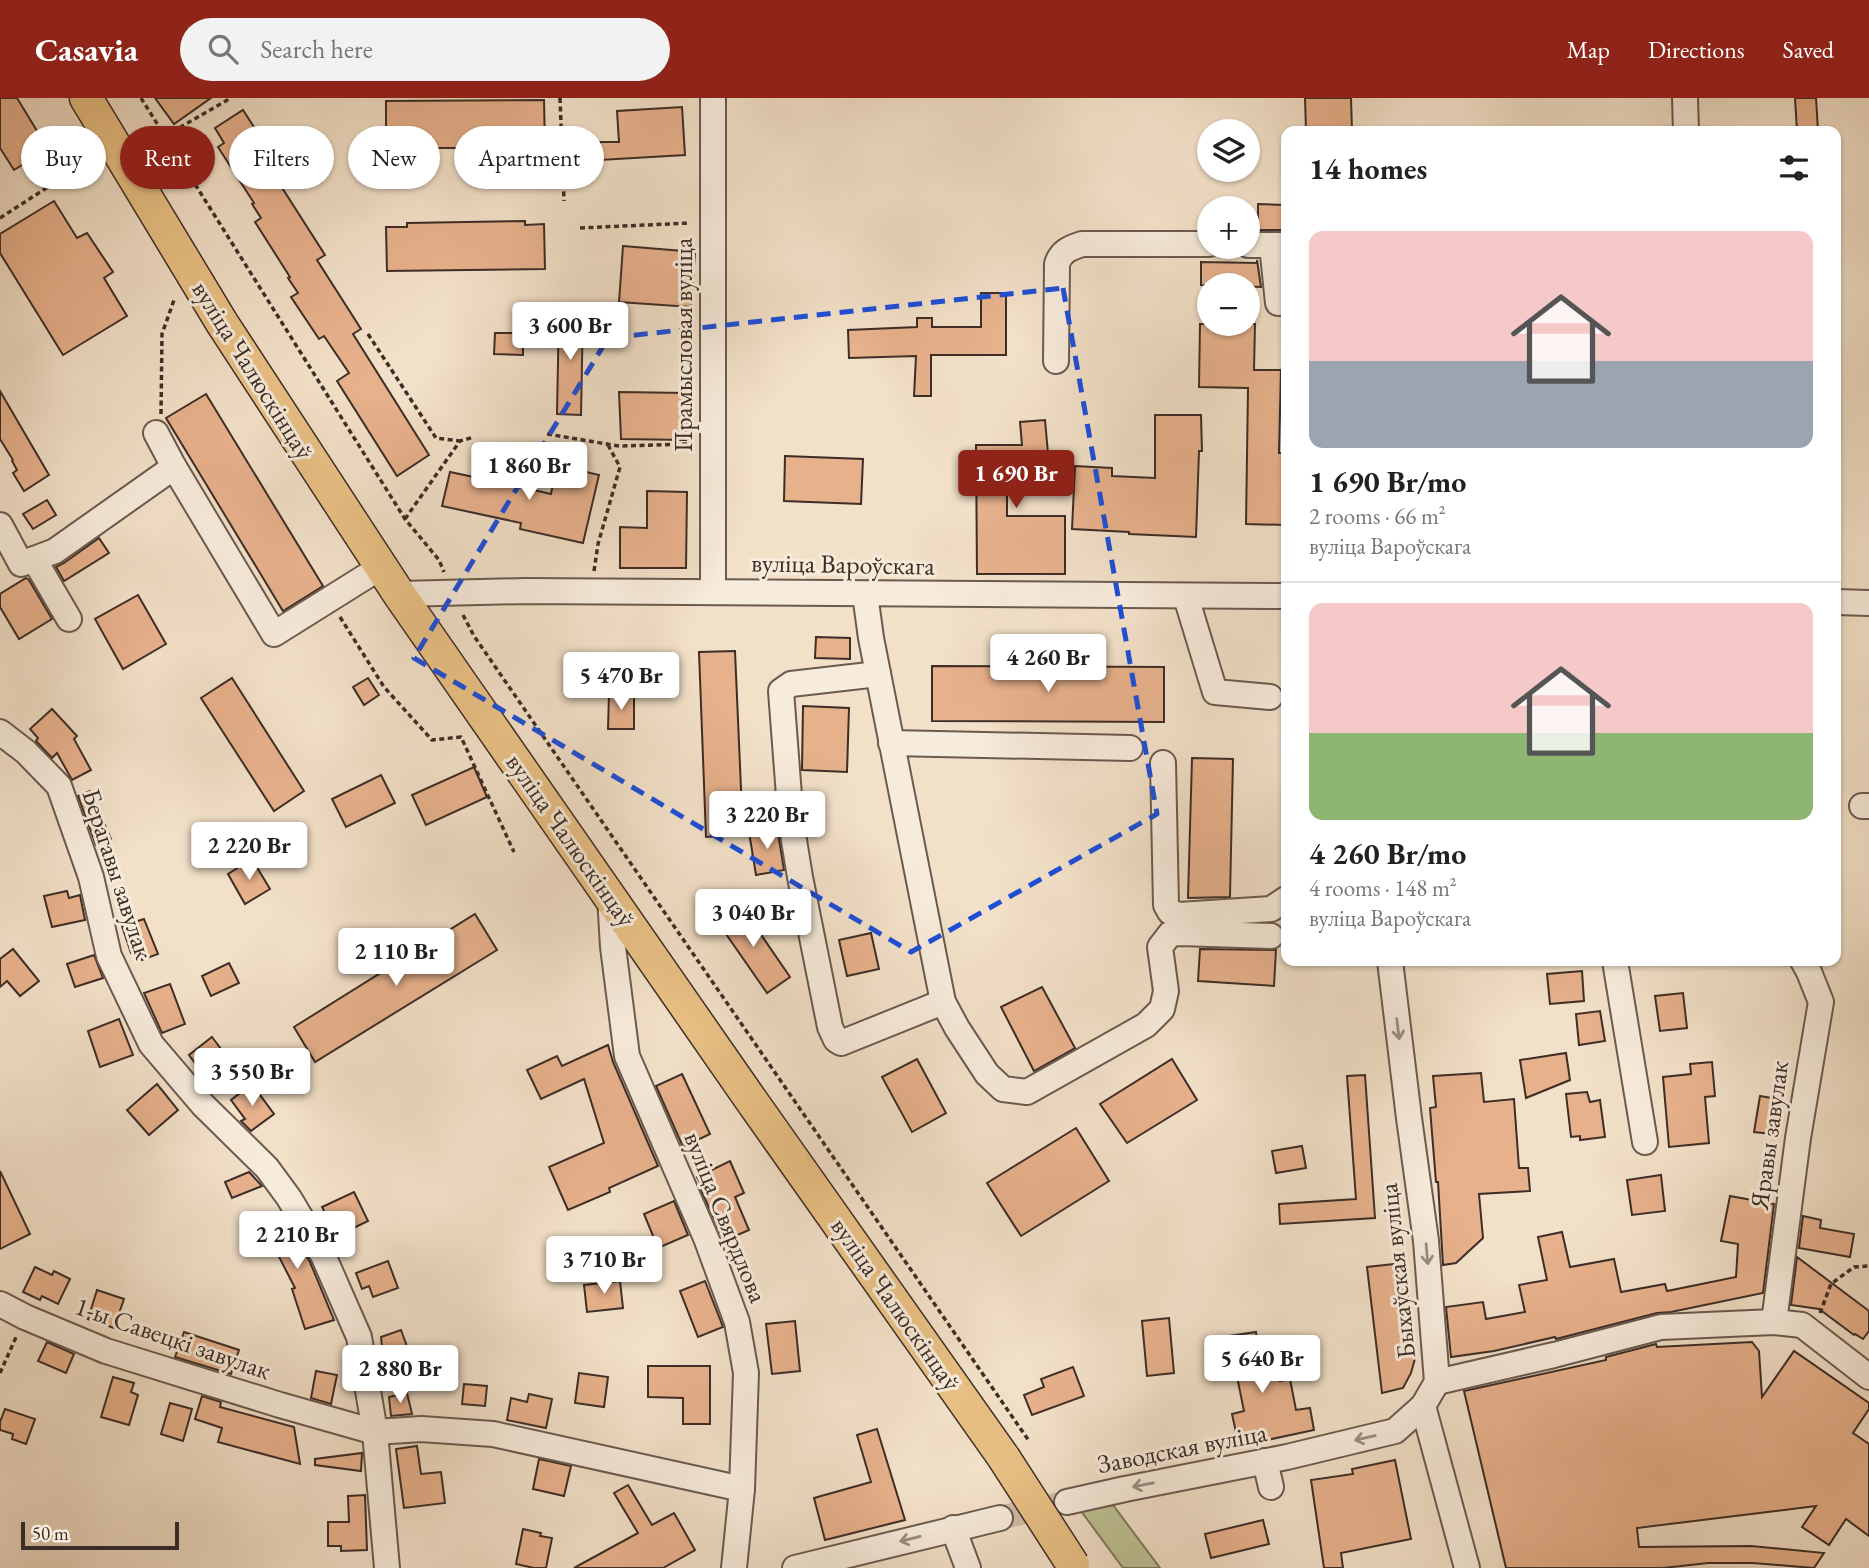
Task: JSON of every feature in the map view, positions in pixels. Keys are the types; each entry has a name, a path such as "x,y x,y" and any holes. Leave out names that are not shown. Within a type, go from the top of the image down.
{"main road":[{"name":"вуліца Чалюскінцаў","path":"86,98 229,334 399,594 751,1100 1017,1450 1074,1566"}],"street":[{"name":"Прамысловая вуліца","path":"713,98 713,592"},
{"path":"1685,98 1686,126"},
{"path":"1056,361 1057,264 1059,256 1068,248 1082,244 1197,244"},
{"path":"1269,245 1278,303 1281,303"},
{"path":"156,433 274,634 381,567"},
{"path":"0,525 21,564 55,551 174,467"},
{"path":"34,559 69,619"},
{"name":"вуліца Вароўскага","path":"399,594 713,592 1281,596"},
{"path":"865,594 891,743 943,1002 987,1074 1003,1089 1027,1091 1146,1025 1162,1009 1166,991 1160,947 1170,934 1271,936"},
{"path":"1186,597 1215,692 1270,696"},
{"path":"1841,602 1869,603"},
{"path":"878,674 791,684 781,691 791,822 800,877 830,1027 836,1040 841,1044 943,1002"},
{"name":"Берагавы завулак","path":"0,732 26,752 59,786 91,877 109,956 150,1044 203,1105 267,1168 289,1198 323,1255 359,1337 375,1432 387,1568"},
{"path":"891,743 1130,748"},
{"path":"1163,763 1166,905 1170,912 1179,915 1271,909 1281,902"},
{"name":"вуліца Свярдлова","path":"610,895 613,947 627,1056 706,1238 737,1322 746,1373 743,1489 734,1568"},
{"name":"Быхаўская вуліца","path":"1391,966 1426,1241 1437,1382 1423,1406"},
{"path":"1616,966 1644,1142"},
{"name":"Яравы завулак","path":"1774,1322 1798,1138 1821,1002 1805,966"},
{"name":"1-ы Савецкі завулак","path":"0,1304 25,1318 106,1351 375,1432 421,1429 493,1434 743,1489"},
{"path":"1437,1382 1661,1327 1774,1322 1802,1325 1869,1377"},
{"path":"1423,1406 1467,1568"},
{"name":"Заводская вуліца","path":"1067,1502 1395,1432 1423,1406"},
{"path":"1265,1461 1271,1487"},
{"path":"795,1568 1000,1517"},
{"path":"953,1528 968,1568"}],"path":[{"path":"141,98 159,126"},
{"path":"182,126 231,98"},
{"path":"560,98 561,126"},
{"path":"0,218 45,189"},
{"path":"198,189 405,519 439,560 451,592 474,636 1017,1450"},
{"path":"564,189 564,201"},
{"path":"580,228 712,222"},
{"path":"156,433 162,411 162,334 174,300"},
{"path":"368,334 436,438 460,441 474,437"},
{"path":"547,434 620,446 713,444"},
{"path":"405,519 460,441"},
{"path":"594,577 598,544 620,467 607,444"},
{"path":"329,601 384,687 432,740 461,737 514,852"},
{"path":"1809,1331 1818,1319 1831,1284 1854,1267 1869,1266"},
{"path":"0,1373 25,1318"}],"highlighted area":[{"path":"1063,288 1157,814 911,952 414,658 608,338"}],"green space":[{"path":"1113,1505 1160,1568 1123,1568 1081,1511"}],"building":[{"path":"0,98 17,98 34,126 21,126 21,166 14,170 0,148"},
{"path":"155,98 211,98 174,124"},
{"path":"1305,98 1351,98 1352,126 1306,126"},
{"path":"1795,98 1816,98 1818,126 1797,126"},
{"path":"544,100 545,126 454,126 454,148 440,148 440,126 386,126 386,101"},
{"path":"682,107 685,155 604,160 604,142 619,142 617,111"},
{"path":"243,110 253,126 229,126 229,164 218,147 224,143 215,128"},
{"path":"245,189 283,189 325,255 317,260 361,329 353,334 429,455 397,476 337,381 349,373 324,336 319,339 291,297 298,293 255,222 261,218 252,204 254,203"},
{"path":"54,201 77,238 87,233 113,272 104,278 127,316 63,355 0,253 0,234"},
{"path":"1260,204 1281,205 1281,230 1260,230"},
{"path":"525,221 525,225 544,224 545,269 387,271 386,227 407,227 407,223"},
{"path":"623,246 695,252 691,307 619,302"},
{"path":"1257,260 1259,273 1201,273 1201,262 1257,263"},
{"path":"981,293 1006,293 1006,355 931,355 931,396 914,396 916,356 849,358 848,330 917,327 917,318 932,318 932,327 981,327"},
{"path":"559,310 583,310 581,415 557,414"},
{"path":"495,333 523,333 523,355 494,354"},
{"path":"1200,336 1255,336 1254,370 1281,370 1281,525 1246,524 1248,388 1199,387"},
{"path":"0,391 49,475 24,491 13,473 17,470 13,460 0,439"},
{"path":"619,392 687,393 686,440 621,439"},
{"path":"206,394 323,586 283,611 166,418"},
{"path":"1155,415 1201,415 1202,451 1199,451 1196,537 1072,529 1075,466 1112,468 1112,476 1155,478"},
{"path":"1045,420 1050,475 1007,479 1007,516 1065,516 1065,574 977,574 976,445 1022,445 1020,422"},
{"path":"785,456 863,459 861,504 784,501"},
{"path":"557,465 599,475 583,543 520,529 521,523 442,506 450,472 483,479 485,470 501,474 499,482 551,494"},
{"path":"647,491 687,492 686,568 620,568 620,527 647,528"},
{"path":"47,500 56,515 33,529 23,514"},
{"path":"99,538 109,553 64,581 56,567"},
{"path":"26,578 52,619 19,639 0,607 0,594"},
{"path":"138,595 166,644 123,669 95,619"},
{"path":"816,637 850,638 850,659 815,658"},
{"path":"735,651 743,835 706,837 699,652"},
{"path":"932,666 1164,667 1164,722 932,721"},
{"path":"232,678 304,791 274,811 201,698"},
{"path":"368,678 379,695 364,705 353,687"},
{"path":"609,694 634,695 634,729 608,729"},
{"path":"803,706 849,708 847,772 802,770"},
{"path":"52,709 77,736 74,739 91,770 72,780 57,753 52,758 36,741 38,738 30,729"},
{"path":"1192,758 1233,759 1230,897 1188,898"},
{"path":"474,767 487,797 426,825 412,795"},
{"path":"381,775 395,803 346,827 332,799"},
{"path":"90,791 111,839 96,845 78,796"},
{"path":"777,827 784,870 756,875 749,832"},
{"path":"252,859 270,889 245,904 228,874"},
{"path":"67,891 69,898 80,895 85,920 52,927 44,896"},
{"path":"740,904 790,977 767,993 717,921"},
{"path":"475,914 497,950 315,1062 294,1027"},
{"path":"144,919 158,954 142,960 139,950 131,953 122,926"},
{"path":"871,933 879,969 847,976 839,940"},
{"path":"13,949 39,981 20,996 7,981 0,987 0,959"},
{"path":"1200,949 1276,950 1274,986 1198,981"},
{"path":"94,955 103,978 75,987 67,964"},
{"path":"229,963 239,983 211,996 202,976"},
{"path":"1582,971 1584,1001 1550,1004 1547,974"},
{"path":"170,984 185,1024 162,1033 144,993"},
{"path":"1042,987 1075,1048 1034,1071 1001,1007"},
{"path":"1683,993 1687,1028 1660,1031 1655,996"},
{"path":"1600,1011 1605,1041 1579,1045 1576,1014"},
{"path":"119,1019 133,1055 100,1067 88,1031"},
{"path":"212,1037 224,1053 200,1070 189,1055"},
{"path":"608,1045 658,1166 609,1188 610,1192 568,1210 549,1167 604,1143 584,1079 541,1099 527,1070 557,1056 562,1066"},
{"path":"1566,1053 1570,1080 1526,1098 1520,1060"},
{"path":"917,1059 946,1113 912,1132 882,1077"},
{"path":"1172,1059 1197,1100 1127,1143 1100,1104"},
{"path":"1712,1062 1715,1096 1705,1097 1709,1143 1669,1147 1663,1077 1691,1074 1690,1064"},
{"path":"1481,1073 1484,1102 1514,1099 1519,1168 1528,1168 1530,1191 1479,1194 1483,1238 1456,1263 1443,1265 1430,1108 1436,1107 1433,1076"},
{"path":"682,1074 710,1134 683,1147 656,1086"},
{"path":"1365,1075 1375,1218 1280,1224 1279,1204 1356,1199 1347,1076"},
{"path":"157,1084 178,1110 149,1135 127,1110"},
{"path":"252,1084 274,1114 251,1131 241,1121 245,1119 231,1100"},
{"path":"1587,1092 1590,1102 1600,1100 1605,1137 1580,1140 1580,1136 1571,1137 1566,1094"},
{"path":"1760,1096 1778,1099 1772,1134 1754,1132"},
{"path":"1076,1128 1109,1181 1021,1236 987,1183"},
{"path":"1302,1146 1306,1168 1276,1173 1272,1151"},
{"path":"730,1161 744,1193 735,1197 749,1230 724,1241 697,1177"},
{"path":"0,1171 30,1234 0,1249"},
{"path":"249,1172 262,1186 232,1198 225,1182"},
{"path":"1661,1175 1665,1211 1632,1215 1627,1180"},
{"path":"354,1192 368,1221 337,1236 322,1207"},
{"path":"1730,1196 1774,1204 1763,1293 1657,1313 1556,1339 1555,1337 1494,1351 1451,1357 1446,1307 1483,1302 1486,1319 1525,1312 1519,1285 1547,1280 1538,1237 1562,1232 1570,1267 1614,1259 1621,1292 1665,1284 1667,1291 1736,1277 1738,1244 1721,1241"},
{"path":"674,1201 688,1235 658,1248 644,1214"},
{"path":"280,1212 310,1262 334,1320 305,1329 292,1289 295,1288 273,1245 267,1248 255,1225"},
{"path":"1803,1216 1821,1220 1820,1228 1854,1234 1850,1257 1799,1248"},
{"path":"1797,1257 1869,1311 1869,1331 1863,1339 1819,1309 1791,1305"},
{"path":"388,1261 398,1288 373,1297 369,1286 362,1289 356,1273"},
{"path":"1403,1263 1416,1355 1403,1388 1382,1393 1367,1267"},
{"path":"35,1267 52,1275 54,1271 70,1279 58,1304 42,1296 40,1300 23,1292"},
{"path":"620,1281 623,1308 587,1312 584,1285"},
{"path":"705,1281 723,1327 698,1337 680,1291"},
{"path":"97,1290 124,1299 114,1328 88,1319"},
{"path":"1169,1318 1174,1373 1147,1376 1142,1321"},
{"path":"795,1321 800,1371 772,1374 766,1324"},
{"path":"401,1330 408,1349 383,1357 381,1337"},
{"path":"184,1332 239,1350 231,1374 175,1357"},
{"path":"1256,1332 1261,1369 1277,1366 1280,1381 1290,1379 1296,1410 1310,1408 1314,1430 1239,1446 1232,1414 1244,1411 1233,1357 1218,1359 1215,1338"},
{"path":"47,1342 74,1354 66,1373 38,1361"},
{"path":"1752,1342 1759,1351 1762,1397 1794,1351 1869,1403 1869,1409 1853,1433 1869,1444 1869,1536 1846,1519 1829,1545 1802,1527 1816,1506 1637,1528 1639,1547 1751,1546 1824,1553 1814,1568 1753,1563 1708,1563 1663,1568 1506,1568 1464,1391 1606,1360 1606,1357 1656,1344 1657,1347"},
{"path":"648,1366 710,1366 710,1424 683,1424 683,1398 648,1397"},
{"path":"1073,1367 1084,1396 1032,1415 1024,1395 1044,1387 1041,1379"},
{"path":"316,1371 337,1375 331,1404 311,1398"},
{"path":"579,1373 608,1377 604,1407 575,1403"},
{"path":"113,1377 134,1383 131,1392 138,1395 129,1425 101,1417"},
{"path":"464,1384 487,1386 485,1406 462,1404"},
{"path":"407,1393 412,1414 391,1416 389,1397"},
{"path":"529,1394 552,1399 546,1428 507,1420 511,1398 527,1402"},
{"path":"202,1396 221,1402 220,1407 294,1427 300,1464 218,1442 222,1428 195,1419"},
{"path":"170,1403 192,1409 183,1441 161,1434"},
{"path":"5,1409 35,1419 26,1444 12,1439 13,1434 0,1430"},
{"path":"877,1429 905,1520 825,1540 814,1498 871,1482 857,1435"},
{"path":"417,1446 421,1474 441,1472 445,1503 404,1508 396,1449"},
{"path":"362,1453 361,1471 315,1465 315,1459"},
{"path":"539,1459 571,1466 564,1496 533,1489"},
{"path":"1395,1460 1411,1539 1341,1553 1343,1568 1324,1568 1311,1480 1353,1474 1352,1469"},
{"path":"628,1485 652,1525 674,1513 695,1550 663,1568 574,1568 638,1533 614,1493"},
{"path":"365,1495 367,1550 341,1551 341,1546 328,1546 328,1522 349,1522 348,1496"},
{"path":"1263,1520 1269,1544 1211,1558 1205,1534"},
{"path":"523,1529 552,1538 546,1568 516,1564"}],"tunnel":[{"path":"1000,1518 1067,1502"}]}
